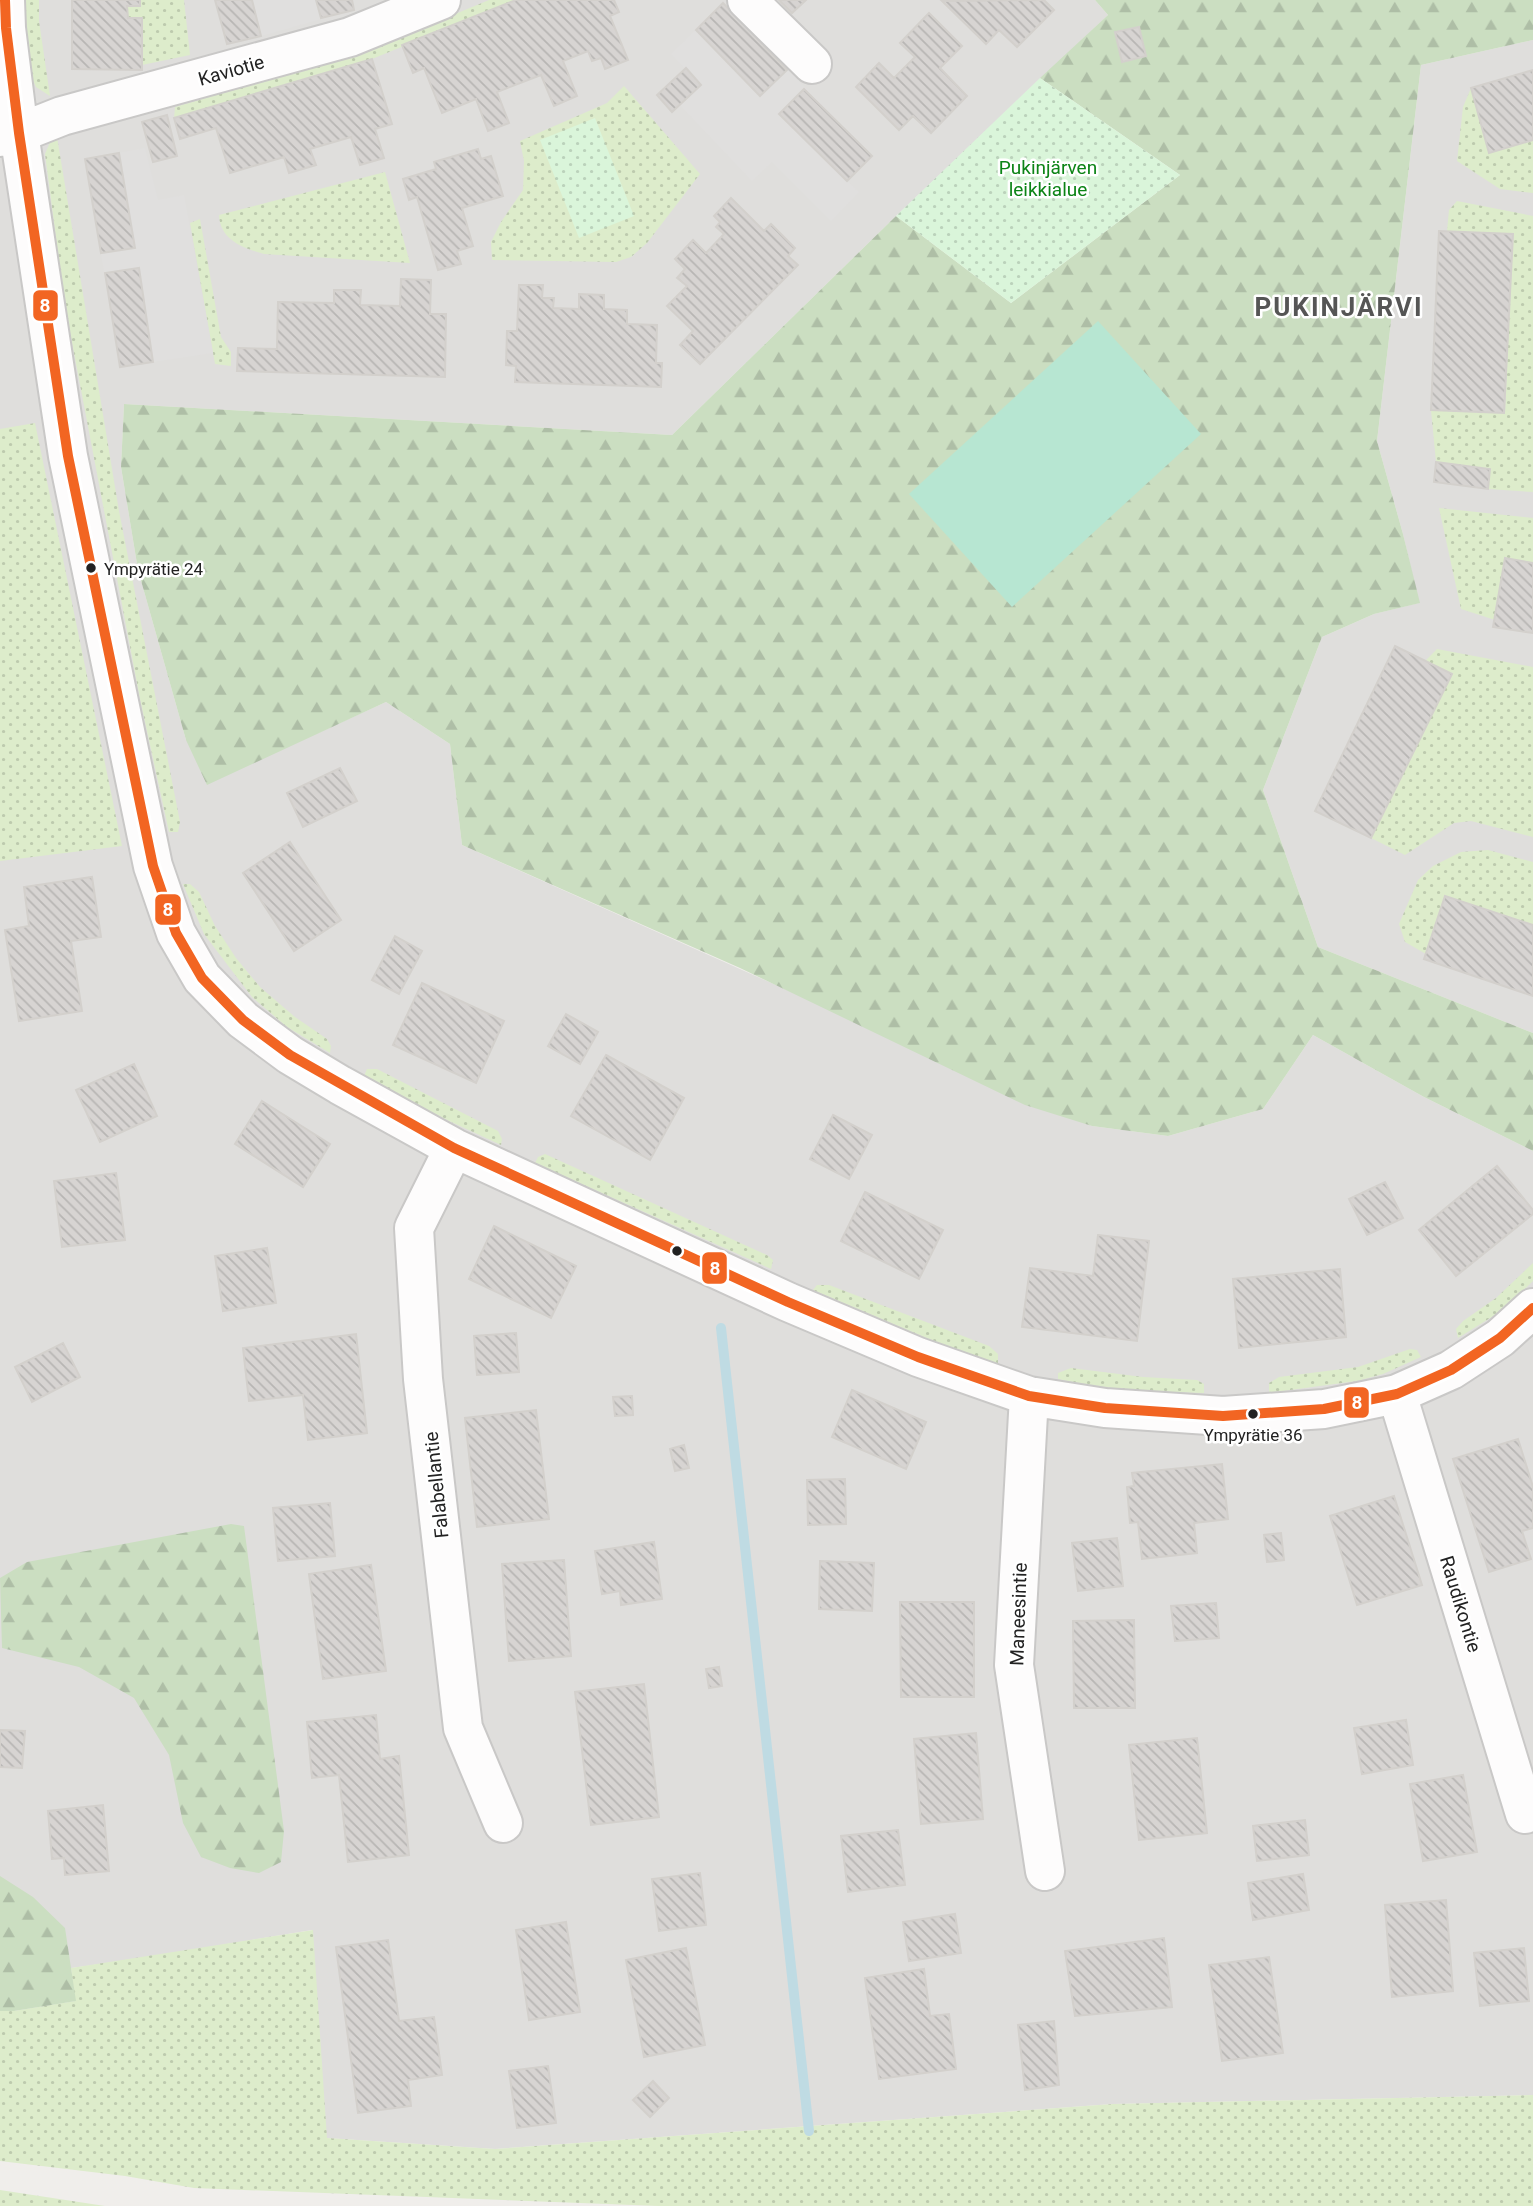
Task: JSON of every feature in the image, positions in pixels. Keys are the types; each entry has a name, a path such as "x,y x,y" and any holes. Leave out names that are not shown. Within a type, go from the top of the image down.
{"street":[{"path":"5,0 10,135 70,468 153,866 176,933 202,978 243,1020 290,1055 454,1148 788,1302 918,1357 1029,1396 1105,1408 1223,1416 1324,1409 1397,1394 1451,1370 1500,1338 1533,1308"},
{"name":"Kaviotie","path":"10,135 62,116 350,37 440,0"},
{"path":"747,0 812,64"},
{"name":"Falabellantie","path":"454,1148 414,1228 423,1379 463,1728 503,1823"},
{"name":"Raudikontie","path":"1397,1394 1525,1814"},
{"name":"Maneesintie","path":"1029,1396 1014,1665 1045,1871"}],"shaded area":[{"path":"0,0 1095,0 1108,15 896,216 672,435 124,404 121,467 138,570 186,740 318,733 386,702 450,744 462,845 1092,1126 1168,1136 1263,1109 1313,1035 1424,1097 1533,1151 1533,2095 1113,2104 495,2149 326,2138 312,1930 0,1978"},
{"path":"215,0 352,0 354,10 261,36"},
{"path":"723,3 872,156 847,181 859,192 831,221 772,162 752,181 680,105 701,85 671,54"},
{"path":"1533,40 1533,1033 1318,947 1263,790 1322,637 1374,614 1419,603 1377,441 1421,65"},
{"path":"145,148 158,200 184,195 213,353 120,367 85,159"}],"green space":[{"path":"24,0 39,0 39,21 50,96 36,87 29,71"},
{"path":"140,0 184,0 190,55 142,65 142,18 128,18 127,6 140,6"},
{"path":"489,0 516,0 372,59 174,118 175,107 366,51"},
{"path":"1095,0 1533,0 1533,40 1421,65 1377,441 1420,603 1374,614 1322,637 1263,790 1318,947 1533,1033 1533,1151 1424,1097 1313,1035 1263,1109 1168,1136 1092,1126 1025,1105 740,968 462,845 450,744 386,702 207,785 186,740 138,570 121,467 124,404 672,435 896,216 1011,303 1180,175 1040,78 1108,15"},
{"name":"Pukinjärven leikkialue","path":"1040,78 1180,175 1011,303 896,216"},
{"path":"624,86 700,174 647,243 631,257 616,262 492,260 491,242 523,190 524,161 520,141 607,103"},
{"path":"1471,88 1489,152 1533,140 1533,193 1500,189 1457,161 1463,107"},
{"path":"595,118 634,216 579,238 540,140"},
{"path":"57,137 119,511 180,822 178,832 169,832 140,699 65,306 45,154 51,140"},
{"path":"385,172 410,263 264,254 234,242 220,224 219,215"},
{"path":"1457,201 1533,216 1533,492 1488,489 1490,469 1436,462 1431,410 1505,413 1513,235 1447,231 1449,210"},
{"path":"200,219 221,337 231,352 231,366 215,364 190,223"},
{"path":"1098,321 1201,434 1012,607 909,494"},
{"path":"35,423 122,846 0,861 0,429"},
{"path":"1439,508 1533,518 1533,563 1505,558 1495,620 1461,609"},
{"path":"1437,649 1533,667 1533,837 1471,821 1454,823 1405,855 1371,838 1451,674 1425,661"},
{"path":"1488,850 1533,862 1533,925 1445,896 1426,954 1405,942 1399,924 1418,880 1433,866 1461,852"},
{"path":"183,884 190,884 199,892 215,926 260,987 295,1017 327,1039 331,1046 330,1053 287,1027 252,997 204,934"},
{"path":"367,1069 377,1069 498,1131 502,1139 501,1145 364,1076"},
{"path":"545,1154 767,1255 773,1260 771,1269 535,1163 538,1157"},
{"path":"1533,1263 1533,1281 1503,1310 1458,1338 1456,1329 1463,1321 1496,1298"},
{"path":"817,1285 829,1285 989,1346 998,1354 998,1364 936,1342 813,1290"},
{"path":"1410,1349 1417,1350 1421,1357 1383,1374 1357,1381 1269,1393 1269,1383 1279,1377 1358,1367"},
{"path":"1071,1368 1143,1377 1197,1380 1204,1384 1204,1393 1131,1390 1058,1379 1058,1373"},
{"path":"231,1524 244,1526 284,1831 281,1862 259,1873 230,1868 201,1857 183,1823 169,1755 134,1698 79,1667 2,1648 0,1578 27,1562"},
{"path":"0,1876 33,1897 65,1928 76,2001 0,2011"},
{"path":"313,1930 327,2138 495,2149 1113,2104 1533,2095 1533,2206 659,2206 194,2188 125,2176 0,2161 0,2011 75,2001 71,1968"},
{"path":"0,2190 105,2206 0,2206"}],"building":[{"path":"72,0 140,0 140,6 127,6 128,18 142,18 142,70 72,69"},
{"path":"215,0 252,0 261,36 227,44"},
{"path":"316,0 352,0 354,10 321,18"},
{"path":"516,0 614,0 619,12 610,16 628,60 605,69 601,58 592,61 588,51 563,61 577,96 554,106 541,75 497,92 509,123 488,131 476,99 442,113 424,68 413,73 402,45"},
{"path":"779,0 806,0 792,13"},
{"path":"1044,0 1054,10 1017,47 999,30 986,44 942,1"},
{"path":"723,3 787,70 760,96 696,30"},
{"path":"929,13 962,46 940,68 967,96 931,133 913,116 899,130 856,87 879,63 894,78 915,57 900,43"},
{"path":"1139,27 1146,56 1122,62 1115,32"},
{"path":"372,59 392,124 375,129 384,158 360,165 351,137 310,149 316,165 289,173 284,157 230,173 216,128 180,139 174,118"},
{"path":"686,68 701,85 672,112 657,95"},
{"path":"1533,70 1533,140 1489,153 1471,88"},
{"path":"804,89 872,156 847,181 779,114"},
{"path":"167,115 177,156 153,162 142,122"},
{"path":"478,149 481,159 491,156 503,196 462,208 473,246 457,251 461,264 438,270 417,197 409,200 403,179 436,169 434,162"},
{"path":"119,153 135,248 101,253 85,159"},
{"path":"731,198 764,231 771,224 795,248 788,256 798,265 700,364 680,345 693,331 667,306 687,286 677,278 685,269 675,259 693,240 706,253 724,234 716,227 720,222 714,216"},
{"path":"1439,231 1513,234 1504,413 1431,410"},
{"path":"139,268 153,362 120,367 105,273"},
{"path":"401,279 431,280 430,314 446,314 445,377 237,371 238,348 277,349 278,302 334,303 334,290 361,290 360,305 400,306"},
{"path":"519,285 543,285 542,298 554,298 553,308 579,309 579,294 604,295 604,309 627,310 627,324 657,325 656,363 662,363 661,387 515,382 516,366 506,365 507,331 517,331"},
{"path":"1436,462 1490,469 1488,489 1434,482"},
{"path":"1505,558 1533,563 1533,633 1493,627"},
{"path":"1395,646 1452,674 1371,838 1315,811"},
{"path":"340,768 357,801 303,827 287,793"},
{"path":"290,842 341,920 294,951 243,873"},
{"path":"92,877 101,937 71,941 82,1011 19,1021 5,930 29,926 24,887"},
{"path":"1445,896 1533,925 1533,996 1424,959"},
{"path":"395,936 422,951 399,994 372,980"},
{"path":"422,983 504,1021 476,1083 393,1045"},
{"path":"566,1014 598,1032 580,1064 548,1046"},
{"path":"606,1055 684,1098 650,1160 571,1116"},
{"path":"134,1064 157,1116 100,1142 76,1090"},
{"path":"262,1101 330,1144 303,1187 235,1144"},
{"path":"833,1115 872,1135 849,1179 810,1159"},
{"path":"1497,1166 1533,1210 1533,1214 1456,1276 1419,1230"},
{"path":"116,1173 125,1240 62,1247 54,1181"},
{"path":"1385,1182 1403,1218 1367,1235 1349,1199"},
{"path":"865,1192 943,1230 919,1279 841,1241"},
{"path":"494,1226 576,1266 551,1318 469,1279"},
{"path":"1098,1235 1149,1241 1137,1341 1022,1327 1030,1268 1093,1276"},
{"path":"267,1248 276,1303 223,1311 215,1256"},
{"path":"1340,1269 1346,1337 1239,1348 1233,1279"},
{"path":"516,1333 519,1372 477,1375 474,1336"},
{"path":"356,1334 367,1433 308,1440 303,1395 249,1401 243,1348"},
{"path":"63,1343 80,1377 32,1402 15,1367"},
{"path":"852,1390 926,1422 906,1469 832,1437"},
{"path":"632,1396 633,1415 615,1416 613,1397"},
{"path":"536,1410 549,1519 477,1527 465,1418"},
{"path":"1518,1439 1533,1487 1533,1528 1522,1531 1531,1559 1489,1572 1453,1459"},
{"path":"684,1445 689,1468 675,1471 670,1449"},
{"path":"1222,1464 1228,1519 1194,1523 1197,1553 1142,1559 1138,1522 1130,1523 1127,1487 1134,1486 1132,1473"},
{"path":"845,1479 846,1524 808,1525 807,1480"},
{"path":"1394,1496 1422,1585 1357,1605 1330,1516"},
{"path":"330,1503 335,1556 278,1561 273,1508"},
{"path":"1281,1533 1284,1560 1267,1562 1264,1535"},
{"path":"1117,1538 1123,1586 1078,1591 1072,1543"},
{"path":"654,1542 662,1599 621,1605 620,1591 602,1594 595,1551"},
{"path":"564,1560 571,1656 509,1661 502,1564"},
{"path":"820,1561 874,1563 872,1611 819,1609"},
{"path":"371,1565 386,1671 323,1679 309,1574"},
{"path":"900,1602 974,1602 974,1697 901,1697"},
{"path":"1216,1603 1219,1638 1175,1641 1171,1606"},
{"path":"1134,1620 1135,1708 1074,1708 1073,1621"},
{"path":"719,1667 722,1686 709,1688 706,1669"},
{"path":"644,1684 659,1817 591,1825 575,1692"},
{"path":"376,1715 380,1759 399,1756 409,1855 348,1862 339,1775 312,1778 307,1722"},
{"path":"1406,1720 1413,1765 1362,1774 1354,1728"},
{"path":"0,1730 25,1731 22,1768 0,1767"},
{"path":"976,1733 983,1819 921,1824 914,1739"},
{"path":"1197,1738 1207,1833 1139,1840 1129,1745"},
{"path":"1463,1775 1477,1852 1423,1861 1410,1784"},
{"path":"103,1805 109,1871 65,1875 64,1858 52,1859 48,1811"},
{"path":"1305,1820 1309,1855 1257,1861 1253,1826"},
{"path":"898,1830 905,1885 848,1892 841,1836"},
{"path":"700,1873 706,1925 659,1931 652,1879"},
{"path":"1303,1874 1309,1910 1253,1920 1248,1883"},
{"path":"1446,1900 1453,1991 1392,1997 1385,1905"},
{"path":"955,1914 961,1953 909,1961 903,1922"},
{"path":"566,1922 580,2012 529,2020 516,1930"},
{"path":"1164,1938 1172,2007 1075,2016 1065,1951"},
{"path":"388,1940 399,2021 434,2017 442,2075 408,2080 411,2106 358,2113 336,1947"},
{"path":"686,1948 705,2045 644,2057 626,1960"},
{"path":"1524,1948 1529,2001 1480,2006 1474,1953"},
{"path":"1269,1957 1283,2053 1222,2061 1209,1965"},
{"path":"924,1969 930,2016 949,2014 956,2069 879,2079 865,1978"},
{"path":"1054,2021 1059,2085 1025,2090 1018,2025"},
{"path":"548,2066 556,2123 517,2128 509,2071"},
{"path":"653,2081 669,2098 650,2117 633,2100"}],"waterway":[{"path":"721,1328 809,2131"}],"transit line":[{"name":"8","path":"5,0 19,133 68,456 153,866 176,933 202,978 243,1020 290,1055 454,1148 788,1302 918,1357 1029,1396 1105,1408 1223,1416 1324,1409 1397,1394 1451,1370 1500,1338 1533,1308"}],"place":[{"name":"Ympyrätie 24","path":"91,568"},
{"name":"Ympyrätie 36","path":"1253,1414"}],"district":[{"name":"PUKINJÄRVI","path":"1339,307"}]}
